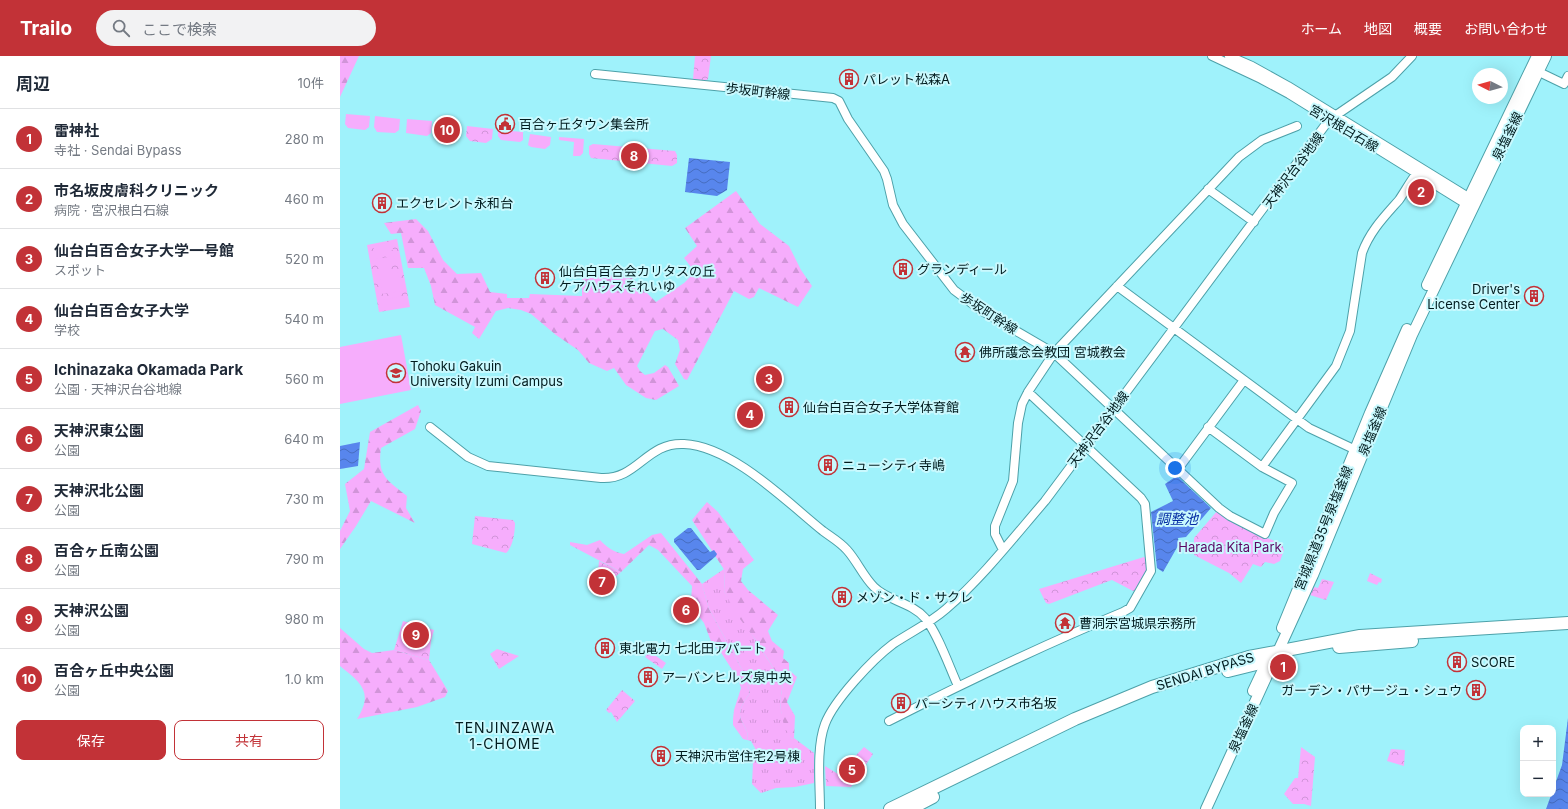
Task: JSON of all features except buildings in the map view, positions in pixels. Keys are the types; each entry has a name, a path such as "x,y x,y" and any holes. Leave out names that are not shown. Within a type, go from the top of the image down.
{"highway":[{"name":"SENDAI BYPASS","path":"890,809 1040,735 1136,693 1232,661 1335,647 1516,631 1568,623"},
{"name":"SENDAI BYPASS","path":"1516,631 1568,630"},
{"name":"SENDAI BYPASS","path":"910,809 1034,746 1102,715 1177,687 1273,656"}],"main road":[{"name":"宮城県道35号泉塩釜線","path":"1273,656 1359,452 1401,343 1470,203 1536,56"},
{"name":"泉塩釜線","path":"1470,203 1546,56"},
{"name":"泉塩釜線","path":"1206,809 1273,656"},
{"path":"1199,809 1273,656"}],"street":[{"name":"宮沢根白石線","path":"1212,56 1261,79 1332,118 1416,174 1470,203"},
{"path":"1229,56 1252,66 1332,118 1470,203"},
{"name":"天神沢台谷地線","path":"820,809 821,741 824,725 832,710 878,658 893,645 945,610 1003,550 1045,501 1332,118 1378,88 1392,77 1412,56"},
{"path":"1538,72 1564,84 1568,76"},
{"name":"歩坂町幹線","path":"595,74 833,98 839,101 848,119 884,171 897,215 944,279 954,290 982,311 1054,353 1219,508 1230,516 1265,534 1274,513 1292,483 1262,467 1208,427"},
{"path":"1003,550 996,538 995,526 1013,481 1018,423 1022,404 1028,392 1054,353 1208,189 1250,148 1272,135 1297,126"},
{"path":"1262,467 1327,381 1342,352 1350,331 1362,253 1366,243 1376,225 1399,199 1416,174"},
{"path":"1208,189 1254,222"},
{"path":"1117,286 1297,420 1319,434 1359,452"},
{"path":"1178,469 1244,380"},
{"path":"889,721 958,686 1066,635 1130,608 1152,566 1145,504 1142,498 1028,392"},
{"path":"430,427 468,457 488,466 600,478 623,475 653,452 672,445 690,445 716,452 733,461 779,494 844,547 878,591 914,609 928,622 958,686"}],"green space":[{"path":"340,56 359,56 340,97"},
{"path":"695,56 711,56 708,79 705,81 693,79"},
{"path":"346,114 370,116 369,127 365,130 348,128 345,124"},
{"path":"375,116 400,119 399,130 395,133 377,132 374,127"},
{"path":"407,119 432,121 431,133 427,136 406,133"},
{"path":"437,122 459,124 459,137 456,140 437,138 435,136"},
{"path":"467,126 493,129 492,139 486,143 470,141 466,136"},
{"path":"498,130 523,132 523,140 520,142 501,140 498,136"},
{"path":"530,134 551,137 550,145 545,149 531,147 528,145"},
{"path":"559,137 584,139 583,153 580,156 573,156 574,142 559,140"},
{"path":"593,144 675,151 677,155 677,163 672,166 591,158 589,154 589,146"},
{"path":"736,191 760,224 789,246 801,270 812,286 798,307 759,288 754,297 749,299 734,291 687,380 684,379 675,364 680,350 678,340 663,329 655,331 637,366 645,375 654,373 665,365 668,367 679,386 656,400 646,398 626,385 614,368 607,371 589,363 578,350 556,335 531,314 521,310 508,308 496,311 479,339 472,333 475,327 435,305 431,286 424,268 408,268 401,233 391,234 384,223 416,219 428,231 443,260 457,274 481,273 490,292 507,294 507,298 529,298 530,294 582,296 582,274 609,276 626,272 656,302 684,283 695,272 684,258 697,246 685,228"},
{"path":"397,239 410,307 379,312 367,245"},
{"path":"392,242 393,250 375,254 373,246"},
{"path":"394,256 396,264 378,268 376,259"},
{"path":"397,270 399,278 381,282 379,274"},
{"path":"399,282 401,291 383,294 381,286"},
{"path":"402,296 403,305 385,309 383,300"},
{"path":"401,335 411,390 340,404 340,347"},
{"path":"418,405 421,411 415,429 381,448 380,457 382,471 385,476 394,486 407,496 406,508 415,523 371,501 340,549 340,531 350,511 345,484 364,469 370,432"},
{"path":"707,502 718,512 754,560 743,569 741,581 748,590 778,615 768,631 772,641 784,651 783,658 789,663 789,670 797,677 787,702 795,716 794,738 791,739 784,726 781,711 780,702 783,683 755,639 737,615 724,591 725,571 692,520"},
{"name":"Harada Kita Park","path":"1218,510 1248,530 1282,544 1284,550 1280,561 1274,564 1265,562 1261,567 1253,564 1241,583 1229,573 1194,555 1194,538"},
{"path":"475,516 513,520 515,523 515,531 510,547 506,553 472,544"},
{"path":"661,533 702,584 709,609 744,673 750,693 743,705 740,717 748,736 747,740 743,739 733,725 734,710 741,688 738,679 720,651 712,644 704,623 695,611 691,601 692,586 658,550 649,545 621,572 570,545 570,542 587,545 600,540 610,549 624,554 652,535"},
{"path":"1144,557 1147,559 1147,569 1137,590 1133,591 1112,580 1049,604 1046,603 1039,589"},
{"path":"599,561 621,572 596,593"},
{"path":"724,569 724,591 783,683 780,702 781,711 791,739 794,738 814,753 814,783 795,787 776,788 761,793 752,784 753,762 757,752 751,741 747,740 748,736 740,717 743,705 750,693 744,673 709,609 702,584"},
{"path":"1370,573 1382,579 1381,583 1379,582 1377,585 1367,581"},
{"path":"1322,579 1334,582 1326,600 1310,595 1314,587 1318,588"},
{"path":"686,603 695,619 693,621 689,618 677,617"},
{"path":"403,621 434,630 429,660 394,650"},
{"path":"340,628 364,649 372,653 394,650 429,660 448,691 445,697 417,707 357,719 362,710 365,695 359,683 340,666"},
{"path":"497,649 519,656 499,669 490,654"},
{"path":"649,651 666,663 662,669 645,657"},
{"path":"622,690 635,701 617,722 611,712 609,713 606,710"},
{"path":"864,747 873,754 851,787 826,786 825,766 838,774"},
{"path":"1301,747 1315,757 1311,806 1304,804 1293,804 1284,794 1295,778 1298,778"},
{"path":"1391,749 1405,750 1404,766 1387,761"}],"water":[{"path":"689,158 730,162 727,190 717,196 685,192"},
{"path":"360,442 358,466 340,469 340,446"},
{"name":"調整池","path":"1175,477 1178,477 1211,508 1186,537 1178,538 1179,544 1163,572 1157,568 1151,512 1173,501 1165,484"},
{"path":"688,528 691,528 710,552 714,550 717,554 700,570 697,570 674,542 674,539"},
{"path":"1568,718 1568,809 1546,809 1550,797 1556,797 1556,782 1562,765"}],"place":[{"name":"パレット松森A","path":"849,79"},
{"name":"百合ヶ丘タウン集会所","path":"505,124"},
{"name":"百合ヶ丘中央公園","path":"447,130"},
{"name":"百合ヶ丘南公園","path":"634,156"},
{"name":"市名坂皮膚科クリニック","path":"1421,192"},
{"name":"エクセレント永和台","path":"382,203"},
{"name":"グランディール","path":"903,269"},
{"name":"仙台白百合会カリタスの丘 ケアハウスそれいゆ","path":"545,278"},
{"name":"Driver's License Center","path":"1534,296"},
{"name":"佛所護念会教団 宮城教会","path":"965,352"},
{"name":"Tohoku Gakuin University Izumi Campus","path":"396,373"},
{"name":"仙台白百合女子大学一号館","path":"769,379"},
{"name":"仙台白百合女子大学体育館","path":"789,407"},
{"name":"仙台白百合女子大学","path":"750,415"},
{"name":"ニューシティ寺嶋","path":"828,465"},
{"name":"天神沢北公園","path":"602,582"},
{"name":"メゾン・ド・サクレ","path":"842,597"},
{"name":"天神沢東公園","path":"686,610"},
{"name":"曹洞宗宮城県宗務所","path":"1065,623"},
{"name":"天神沢公園","path":"416,635"},
{"name":"東北電力 七北田アパート","path":"605,648"},
{"name":"SCORE","path":"1457,662"},
{"name":"雷神社","path":"1283,667"},
{"name":"アーバンヒルズ泉中央","path":"648,677"},
{"name":"ガーデン・パサージュ・シュウ","path":"1476,690"},
{"name":"パーシティハウス市名坂","path":"901,703"},
{"name":"天神沢市営住宅2号棟","path":"661,756"},
{"name":"Ichinazaka Okamada Park","path":"852,770"}],"district":[{"name":"TENJINZAWA 1-CHOME","path":"505,736"}]}
